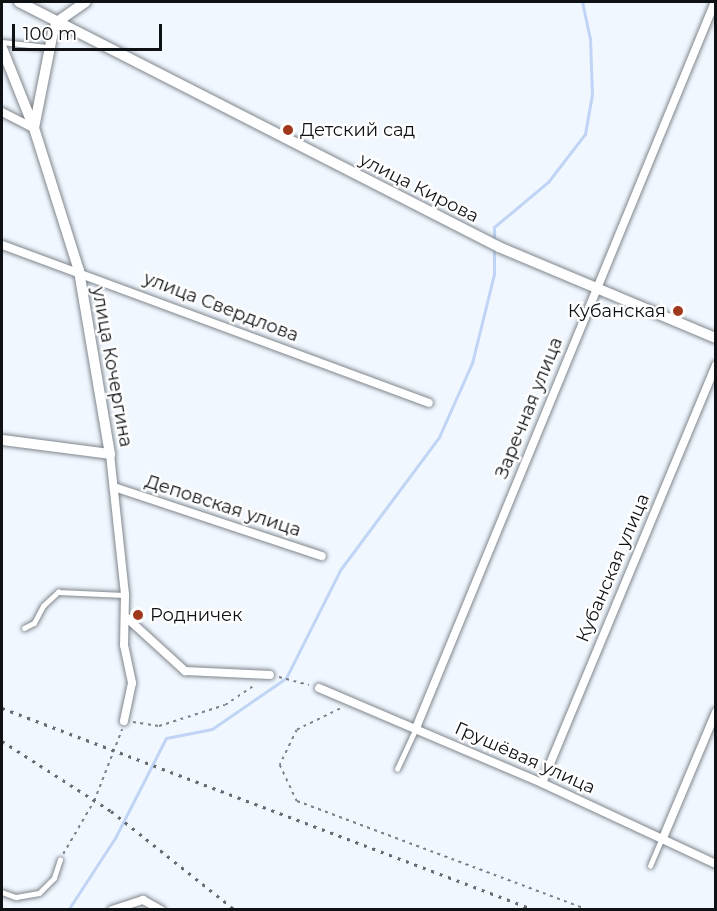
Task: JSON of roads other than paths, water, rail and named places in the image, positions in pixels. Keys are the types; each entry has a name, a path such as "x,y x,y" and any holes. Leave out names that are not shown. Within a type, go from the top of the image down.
{"street":[{"name":"улица Кирова","path":"19,2 499,247 716,338"},
{"path":"57,22 86,2"},
{"name":"Заречная улица","path":"416,728 715,2"},
{"name":"улица Кочергина","path":"34,128 47,47 57,22"},
{"name":"улица Кочергина","path":"2,48 34,128 79,271 110,454 125,595 127,618 124,645 132,683 124,721"},
{"path":"2,111 34,128"},
{"name":"улица Свердлова","path":"2,245 79,271 429,403"},
{"name":"Кубанская улица","path":"542,783 716,365"},
{"path":"2,440 110,454"},
{"name":"Деповская улица","path":"114,487 322,556"},
{"path":"127,618 185,671 270,675"},
{"name":"Грушёвая улица","path":"319,688 542,783 716,864"},
{"path":"663,838 716,712"},
{"path":"112,909 143,900 161,909"}],"lane":[{"path":"2,42 47,47"},
{"path":"24,628 34,623 43,606 58,592 125,595"},
{"path":"397,769 416,728"},
{"path":"650,866 663,838"},
{"path":"2,892 16,897 39,893 54,878 60,860"}],"waterway":[{"path":"494,241 494,227 548,182 585,134 592,95 590,39 582,2"},
{"path":"68,910 115,838 166,738 212,729 286,678 340,570 439,437 472,363 494,274 494,248"}],"railway":[{"path":"2,708 535,910"},
{"path":"2,741 111,811 235,910"}],"place":[{"name":"Детский сад","path":"288,130"},
{"name":"Кубанская","path":"678,311"},
{"name":"Родничек","path":"138,615"}]}
